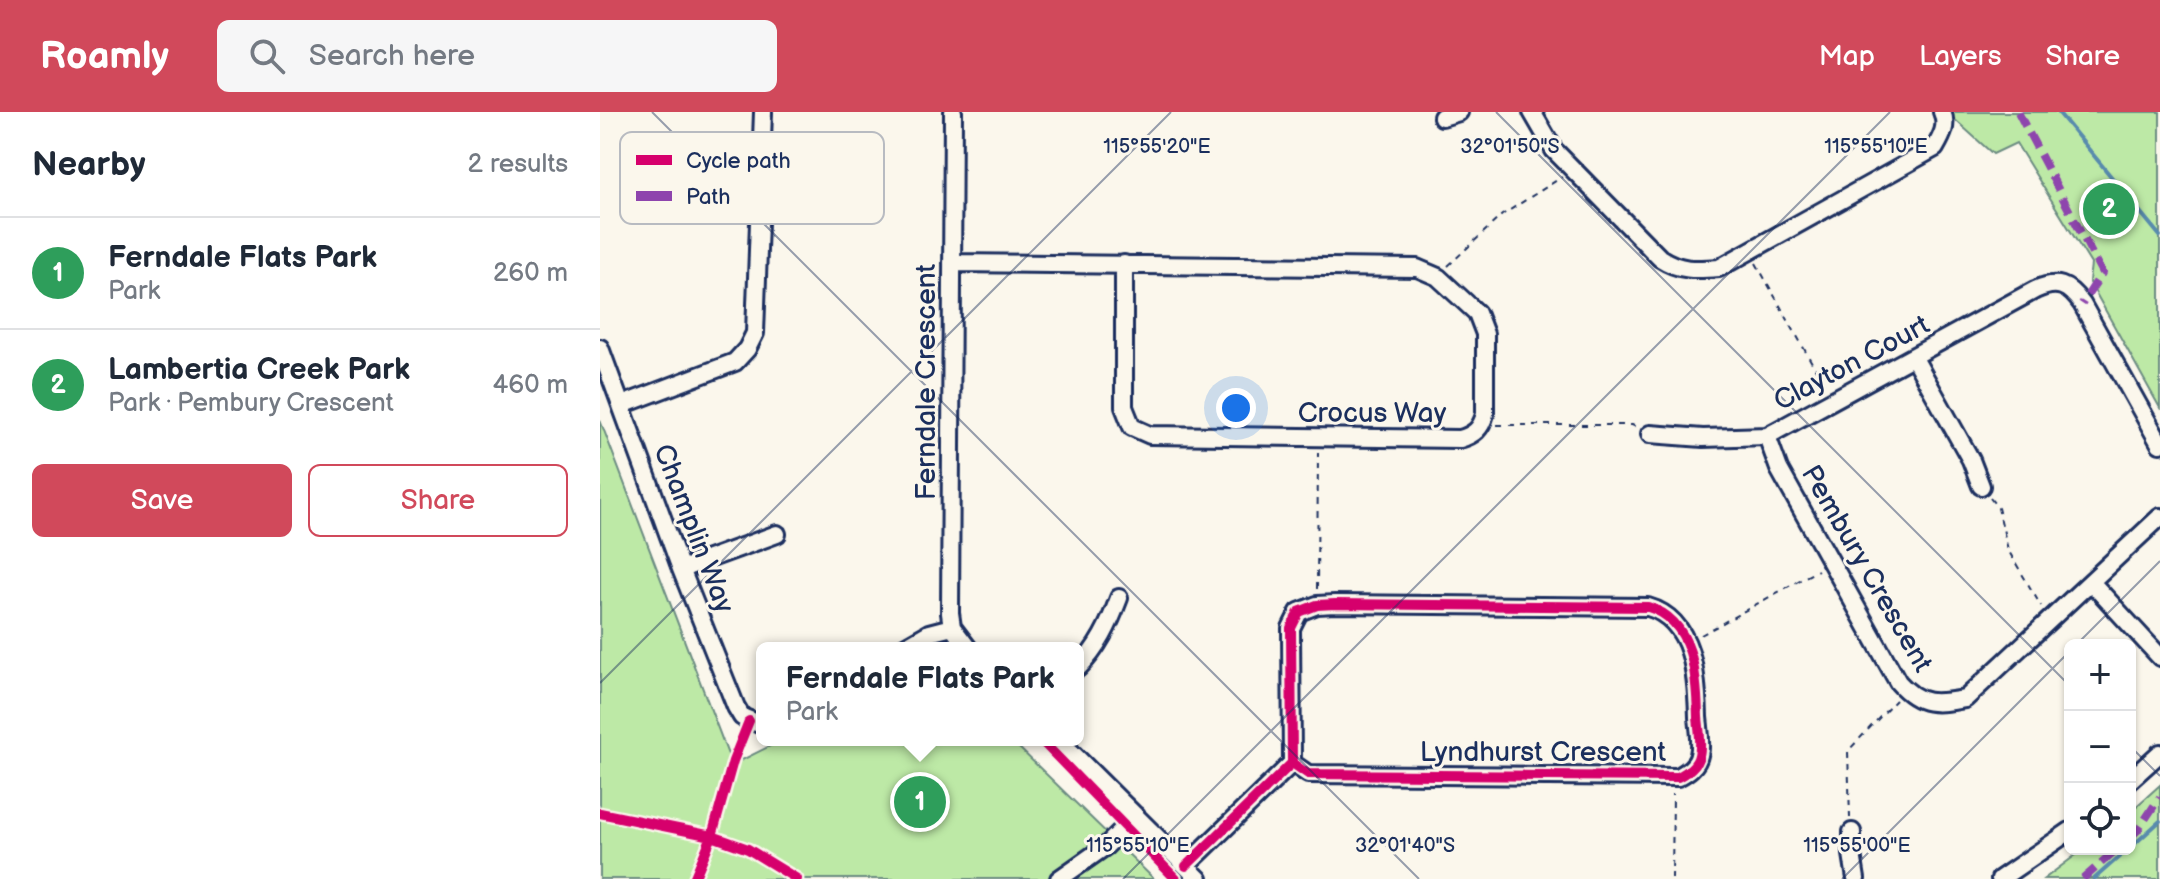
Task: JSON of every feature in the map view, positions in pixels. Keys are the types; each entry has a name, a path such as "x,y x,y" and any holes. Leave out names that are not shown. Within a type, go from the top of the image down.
{"street":[{"path":"762,132 763,112"},
{"name":"Ferndale Crescent","path":"952,627 953,112"},
{"path":"1442,117 1459,112"},
{"path":"1532,112 1554,150 1660,258 1687,271 1719,268 1935,148 1943,135 1946,120 1942,112"},
{"path":"622,405 735,362 747,349 755,333 759,224"},
{"name":"Crocus Way","path":"952,263 1124,264 1417,268 1438,277 1477,313 1485,334 1483,423 1473,436 1460,439 1150,435 1132,427 1124,407 1124,264"},
{"name":"Clayton Court","path":"1650,434 1703,438 1767,436 2035,290 2055,283 2073,290 2160,444"},
{"name":"Champlin Way","path":"600,348 681,569 736,707 742,717 755,723"},
{"path":"1914,358 1971,460 1981,486"},
{"name":"Pembury Crescent","path":"1767,436 1779,469 1898,682 1906,691 1933,705 1965,699 2160,517"},
{"path":"681,569 777,534"},
{"path":"2091,582 2160,657"},
{"path":"1084,662 1094,652 1119,598"},
{"name":"Lyndhurst Crescent","path":"1317,605 1648,607 1661,610 1685,642 1697,675 1699,756 1691,769 1678,777 1308,774 1292,763 1291,628 1299,612 1317,605"},
{"path":"913,642 929,633 952,627 963,642"},
{"path":"1065,746 1199,879"},
{"path":"2136,775 2160,753"},
{"path":"1186,866 1292,763"},
{"path":"1059,879 1106,846 1136,816"},
{"path":"1852,832 1856,879"},
{"path":"2000,879 2064,835"}],"path":[{"path":"1438,277 1502,215 1559,180 1572,168"},
{"path":"1749,251 1833,401"},
{"path":"1483,423 1506,426 1632,425 1650,434"},
{"path":"1317,605 1318,438"},
{"path":"1981,486 1998,508 2008,550 2038,602 2052,619"},
{"path":"1685,642 1831,562"},
{"path":"1852,832 1848,751 1906,691"},
{"path":"1672,777 1672,879"}],"green space":[{"path":"1950,112 2160,112 2160,408 2089,281 2091,264 2016,143 1993,154"},
{"path":"600,420 732,765 770,746 1017,746 1154,879 600,879"},
{"path":"2160,785 2160,879 2044,879 2076,855 2136,855 2136,807"}],"waterway":[{"path":"2058,112 2160,236"},
{"path":"2136,843 2160,821"},
{"path":"2094,879 2121,855"}],"marked path":[{"path":"2018,112 2102,273 2082,304"},
{"path":"2136,832 2160,797"},
{"path":"2083,879 2110,855"}],"cycle path":[{"path":"1186,866 1292,763 1291,628 1299,612 1317,605 1335,604 1648,607 1675,624 1690,652 1696,685 1700,751 1694,765 1678,777 1308,774 1292,763"},
{"path":"694,879 712,836 733,761 749,721"},
{"path":"1047,746 1176,879"},
{"path":"600,813 712,836 748,849 797,879"}],"place":[{"name":"Lambertia Creek Park","path":"2109,209"},
{"name":"Ferndale Flats Park","path":"920,802"}]}
